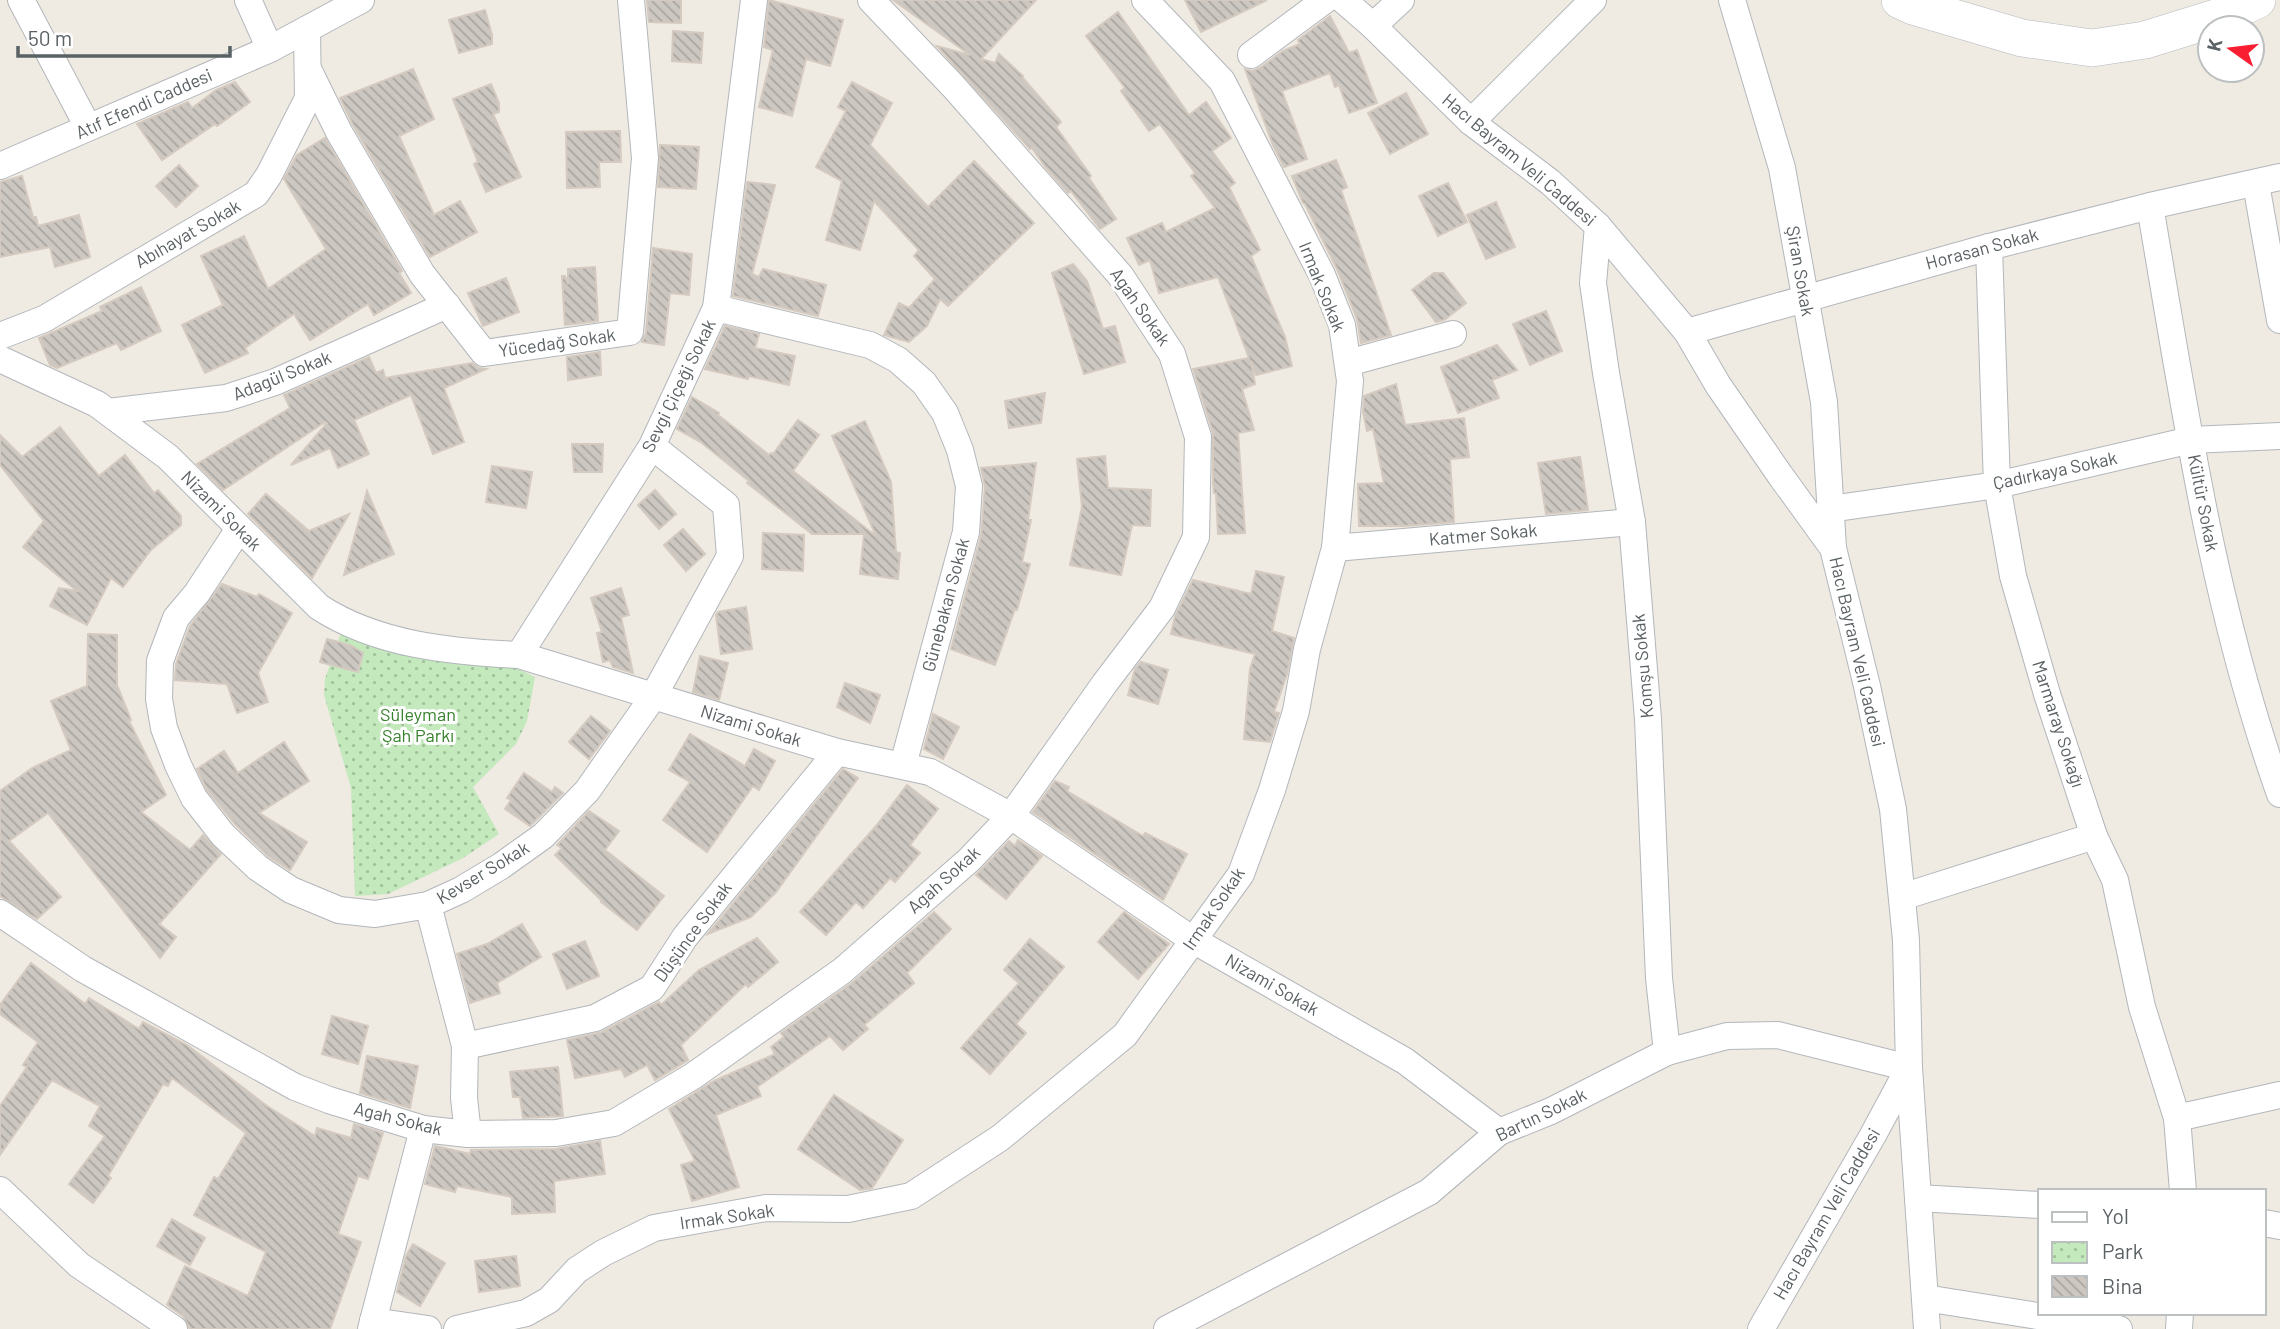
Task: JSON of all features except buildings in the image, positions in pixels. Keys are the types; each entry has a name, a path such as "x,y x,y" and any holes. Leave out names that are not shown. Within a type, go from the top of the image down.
{"street":[{"path":"21,0 88,127"},
{"path":"248,0 270,49"},
{"name":"Atıf Efendi Caddesi","path":"0,166 270,49 361,0"},
{"name":"Yücedağ Sokak","path":"309,71 339,132 391,224 422,274 484,354 630,332 645,158 631,0"},
{"name":"Sevgi Çiçeği Sokak","path":"519,655 652,446 716,308 754,0"},
{"name":"Agah Sokak","path":"0,913 83,969 296,1087 423,1129 468,1134 556,1133 614,1123 693,1076 842,971 969,860 1011,816 1105,683 1163,608 1196,537 1198,437 1172,354 1119,275 954,86 872,0"},
{"name":"Irmak Sokak","path":"457,1329 526,1313 549,1300 577,1270 603,1253 654,1228 766,1208 848,1209 911,1196 1000,1138 1125,1035 1241,874 1272,790 1296,711 1307,649 1335,548 1350,380 1342,326 1322,275 1222,80 1144,0"},
{"path":"1251,55 1325,0"},
{"name":"Hacı Bayram Veli Caddesi","path":"1343,0 1471,122 1550,182 1598,226 1687,332 1718,385 1833,548 1867,686 1893,809 1906,953 1909,1068 1761,1329"},
{"path":"1373,26 1401,0"},
{"path":"1471,122 1593,0"},
{"name":"Şiran Sokak","path":"1732,0 1782,168 1824,402 1833,548"},
{"path":"1900,0 2022,38 2092,48 2145,40 2219,18 2257,0"},
{"name":"Abıhayat Sokak","path":"0,336 44,319 256,194 270,175 308,98 307,30"},
{"path":"2268,181 2280,320"},
{"name":"Horasan Sokak","path":"1687,332 1989,247 2150,206 2268,181"},
{"name":"Kültür Sokak","path":"2150,206 2220,591 2262,743 2280,794"},
{"name":"Komşu Sokak","path":"1598,226 1593,283 1632,522 1648,719 1659,978 1667,1052"},
{"name":"Marmaray Sokağı","path":"1989,247 1997,485 2013,576 2047,694 2094,836 2115,880 2143,1007 2177,1118 2183,1189"},
{"name":"Adagül Sokak","path":"108,412 226,398 275,382 447,305"},
{"name":"Günebakan Sokak","path":"716,308 870,345 898,360 925,383 944,413 960,450 969,486 966,532 903,765"},
{"path":"1348,363 1453,334"},
{"name":"Nizami Sokak","path":"0,359 97,404 169,457 319,607 334,617 379,635 422,645 519,655 837,752 930,772 1011,816 1193,940 1405,1061 1499,1132"},
{"name":"Çadırkaya Sokak","path":"1830,509 1997,485 2191,440 2280,436"},
{"name":"Kevser Sokak","path":"239,529 197,593 176,618 160,661 159,699 164,728 194,798 223,835 258,868 291,890 340,910 375,914 428,905 461,890 501,866 543,836 587,791 653,697 730,556 726,505 652,446"},
{"name":"Katmer Sokak","path":"1335,548 1632,522"},
{"name":"Düşünce Sokak","path":"464,1046 594,1018 652,988 685,937 837,752"},
{"path":"1902,897 2094,836"},
{"path":"428,905 464,1046 464,1098 468,1134"},
{"name":"Bartın Sokak","path":"1167,1329 1429,1192 1499,1132 1551,1111 1667,1052 1727,1036 1778,1035 1909,1068"},
{"path":"1909,1068 1927,1329"},
{"path":"2177,1118 2280,1095"},
{"path":"423,1129 372,1325 428,1329"},
{"path":"0,1190 79,1265 174,1329"},
{"path":"1919,1198 2038,1205"},
{"path":"1926,1298 2119,1329"}],"green space":[{"name":"Süleyman Şah Parkı","path":"343,627 512,666 535,677 527,721 516,744 473,787 499,834 463,858 388,894 355,896 351,788 324,695 325,679"}]}
